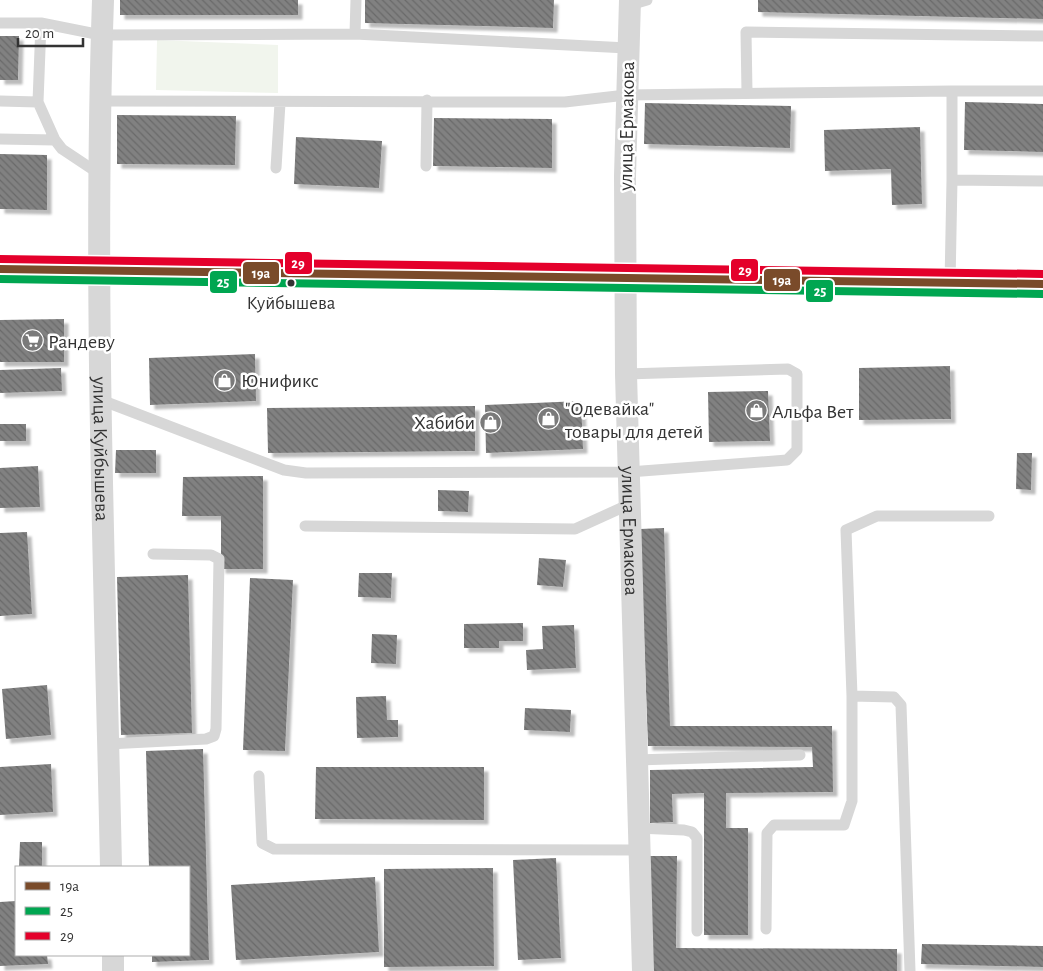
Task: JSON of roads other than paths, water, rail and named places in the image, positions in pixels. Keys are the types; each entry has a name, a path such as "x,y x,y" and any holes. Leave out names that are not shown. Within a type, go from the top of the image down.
{"highway":[{"path":"0,269 1043,284"}],"street":[{"name":"улица Куйбышева","path":"102,0 98,173 99,271 111,866"},
{"name":"улица Ермакова","path":"636,2 627,48 626,374 643,971"},
{"path":"113,956 113,971"}],"lane":[{"path":"355,34 356,0"},
{"path":"0,23 41,24 101,34 355,34 627,48"},
{"path":"41,24 38,102 55,140 62,149 98,173"},
{"path":"747,93 746,32 1043,36"},
{"path":"950,284 952,91"},
{"path":"100,101 280,103 427,100 565,102 626,95 1043,91"},
{"path":"426,166 427,100"},
{"path":"0,101 38,102"},
{"path":"276,168 280,103"},
{"path":"0,139 55,140"},
{"path":"952,180 1043,181"},
{"path":"101,400 284,470 306,473 629,472 788,460 797,450 797,374 788,369 626,374"},
{"path":"305,526 575,529 630,504"},
{"path":"766,929 767,833 774,825 844,825 852,801 852,696 846,530 877,516 989,516"},
{"path":"108,744 206,738 214,736 216,729 219,559 211,555 153,554"},
{"path":"852,696 894,697 901,705 910,971"},
{"path":"636,760 800,755"},
{"path":"259,776 262,843 274,848 638,839 684,830 692,832 697,838 697,931"}],"place":[{"name":"Куйбышева","path":"291,283"},
{"name":"Рандеву","path":"32,341"},
{"name":"Юнификс","path":"225,380"},
{"name":"Альфа Вет","path":"756,411"},
{"name":"\"Одевайка\" товары для детей","path":"549,419"},
{"name":"Хабиби","path":"491,422"}]}
